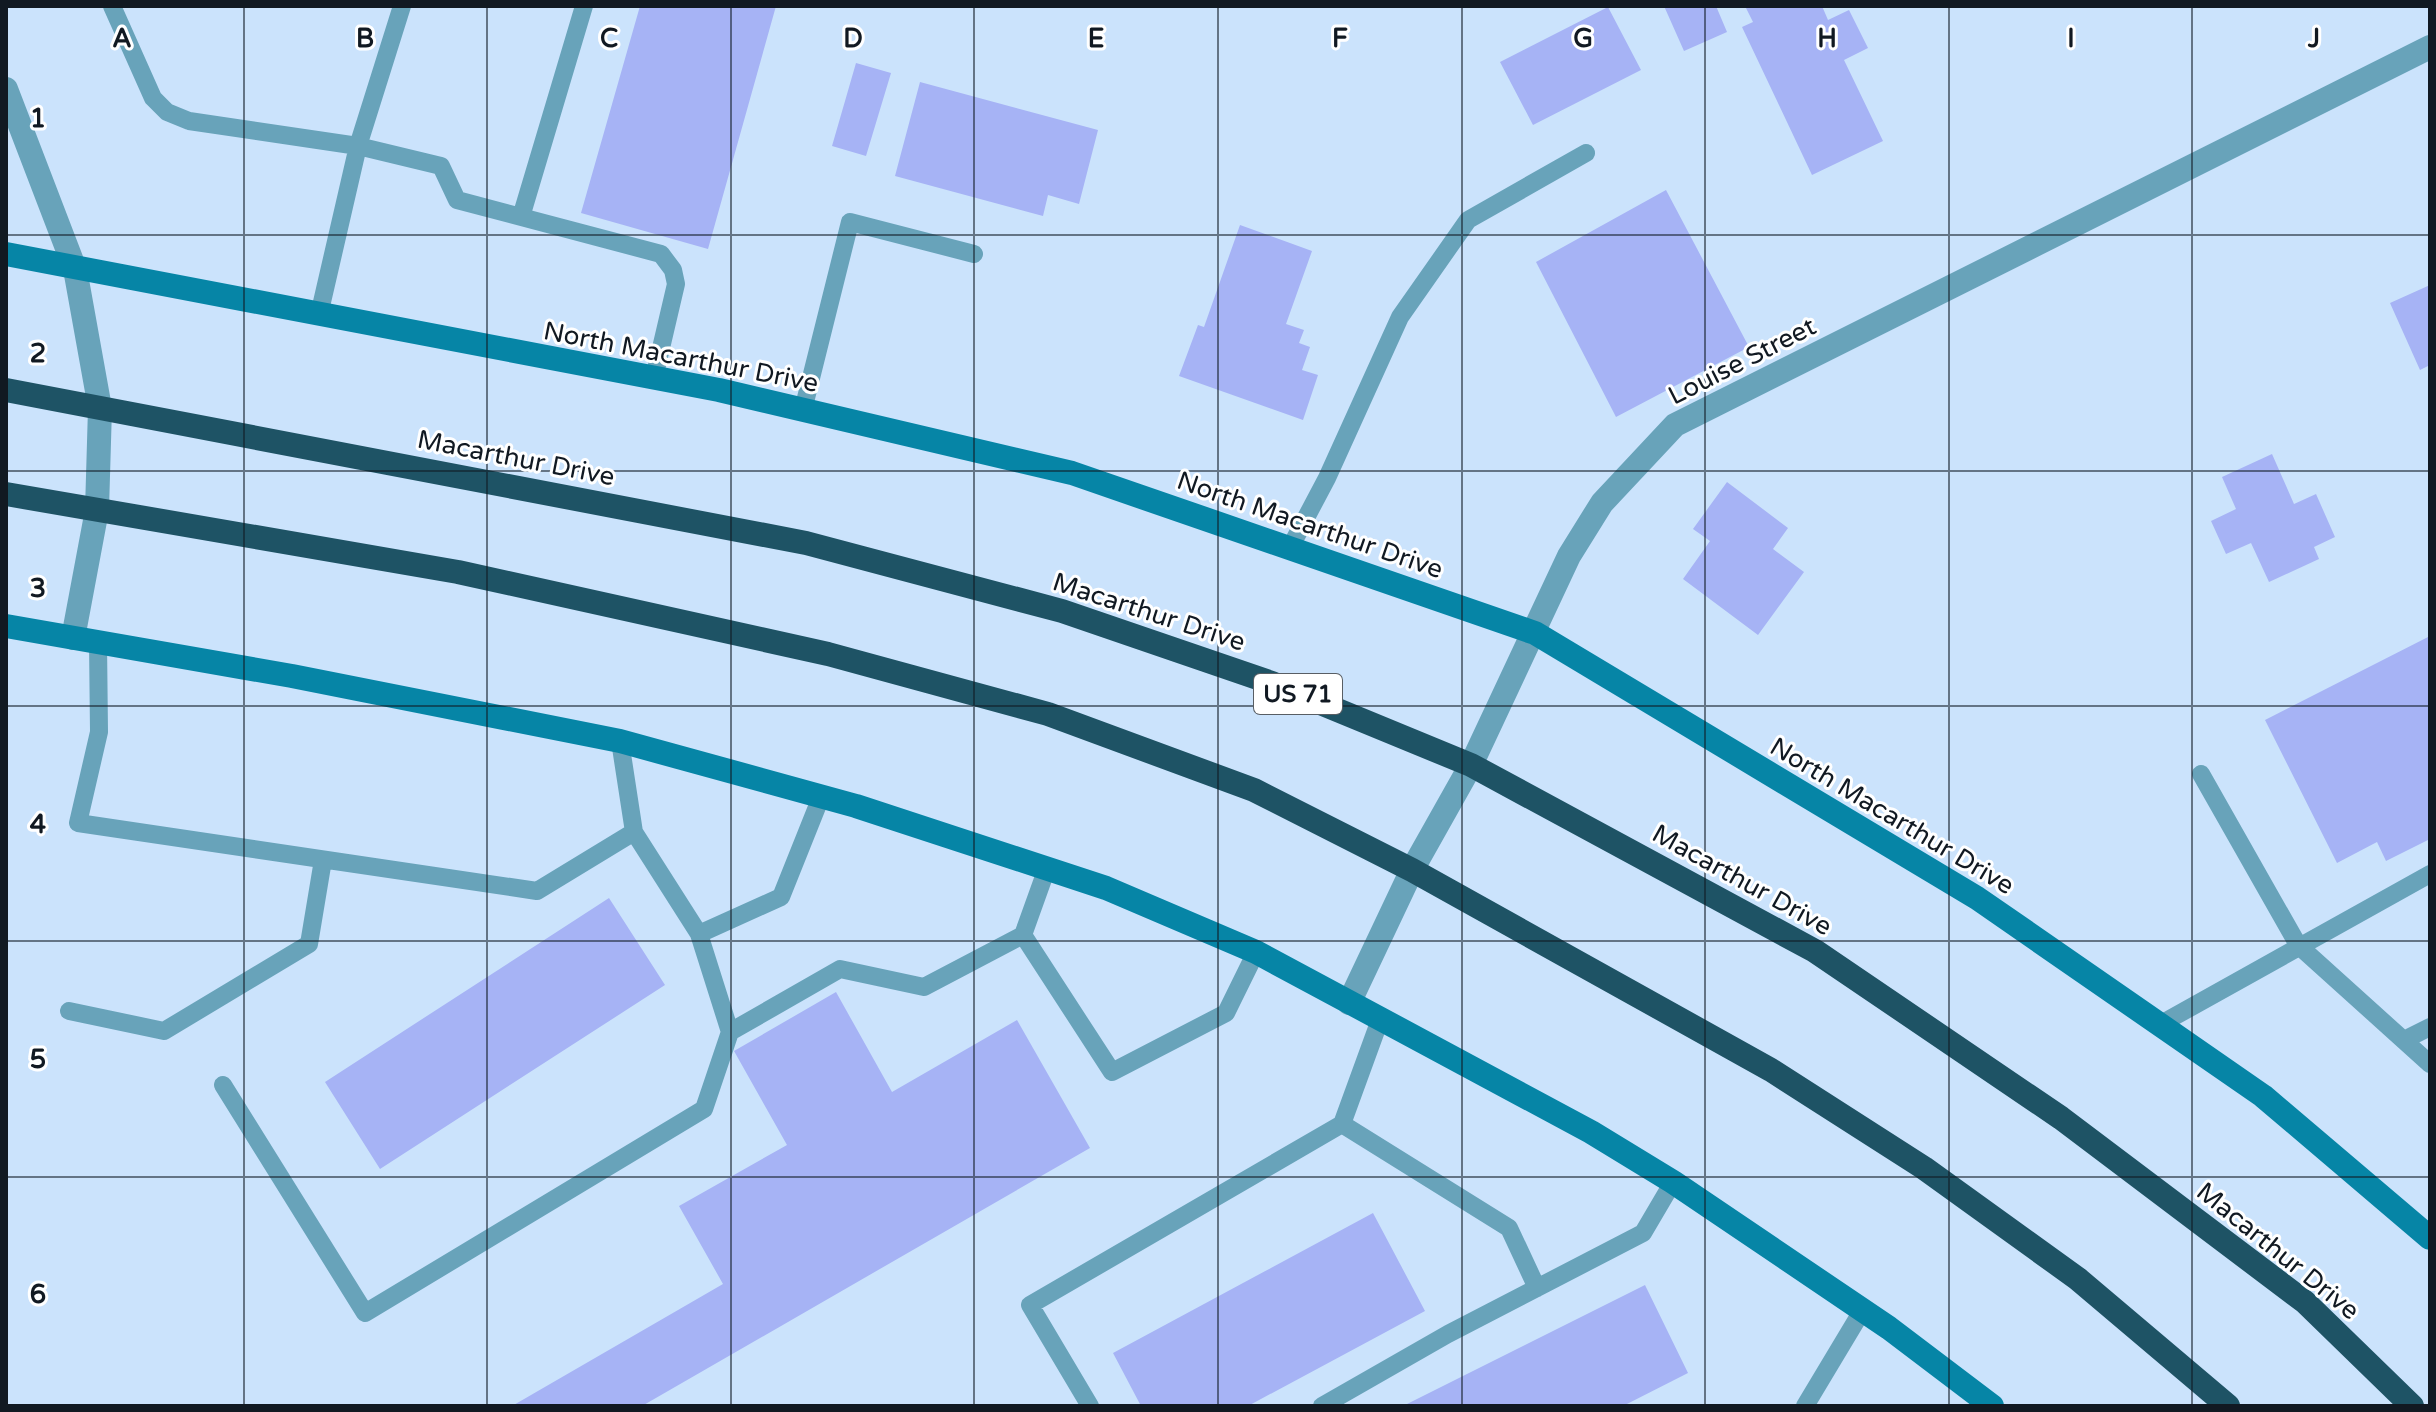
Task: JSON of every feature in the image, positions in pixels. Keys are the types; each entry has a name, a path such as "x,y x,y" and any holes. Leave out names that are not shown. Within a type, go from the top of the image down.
{"highway":[{"name":"Macarthur Drive","path":"6,390 806,543 1062,611 1272,683 1471,765 1815,951 2049,1109 2305,1302 2412,1406"},
{"path":"6,494 458,572 828,654 1019,706 1254,790 1412,870 1771,1070 1924,1168 2078,1279 2228,1406"}],"street":[{"name":"Louise Street","path":"1349,1003 1412,870 1471,765 1569,556 1602,503 1675,425 2430,47"},
{"path":"6,89 75,269 100,408 97,510 73,638"},
{"name":"North Macarthur Drive","path":"6,254 654,378 1072,473 1535,633 1977,898 2263,1096 2430,1238"},
{"path":"6,626 292,676 620,741 821,797 1106,888 1256,952 1591,1132 1673,1182 1862,1311 1992,1406"}],"lane":[{"path":"112,6 153,98 167,112 189,121 358,146 441,166 457,200 661,254 673,270 676,284 654,378"},
{"path":"319,315 358,146 402,6"},
{"path":"521,217 584,6"},
{"path":"1290,548 1327,478 1400,317 1468,220 1586,153"},
{"path":"803,410 850,222 974,254"},
{"path":"98,642 99,732 78,823 537,891 634,832"},
{"path":"223,1085 365,1313 704,1109 730,1032 699,934 634,832 620,741"},
{"path":"2201,774 2298,945 2430,1064"},
{"path":"699,934 781,897 821,797"},
{"path":"69,1011 164,1031 309,944 323,860"},
{"path":"730,1032 840,969 924,987 1023,935 1047,868"},
{"path":"2159,1025 2430,874"},
{"path":"1023,935 1112,1072 1226,1013 1256,952"},
{"path":"1090,1406 1030,1305 1342,1124 1381,1017"},
{"path":"2404,1040 2430,1027"},
{"path":"1342,1124 1509,1228 1537,1288"},
{"path":"1322,1406 1643,1233 1673,1182"},
{"path":"1812,1404 1862,1311"}],"building":[{"path":"640,6 776,6 708,249 581,213"},
{"path":"1664,6 1716,6 1727,32 1684,51"},
{"path":"1745,6 1822,6 1828,20 1849,10 1868,48 1844,60 1883,141 1812,175 1742,27 1753,22"},
{"path":"1608,7 1641,70 1533,125 1500,62"},
{"path":"856,63 891,73 866,156 832,146"},
{"path":"920,82 1098,130 1079,204 1048,195 1043,216 895,176"},
{"path":"1666,190 1749,347 1616,417 1536,262"},
{"path":"1240,225 1312,251 1286,324 1304,330 1299,343 1310,347 1302,370 1318,375 1303,420 1179,376 1198,325 1204,327"},
{"path":"2430,285 2430,365 2420,370 2390,303"},
{"path":"2272,454 2294,504 2316,494 2335,537 2314,547 2319,559 2269,582 2251,543 2226,554 2211,521 2236,509 2222,477"},
{"path":"1727,482 1788,528 1773,549 1804,572 1758,635 1683,579 1710,541 1693,529"},
{"path":"2430,636 2430,839 2386,861 2377,842 2337,863 2265,720"},
{"path":"609,898 665,985 380,1169 325,1082"},
{"path":"836,992 892,1092 1017,1020 1090,1148 642,1406 512,1406 723,1284 679,1206 787,1145 734,1051"},
{"path":"1373,1213 1425,1311 1248,1406 1141,1406 1113,1353"},
{"path":"1645,1285 1688,1373 1623,1406 1403,1406"}]}
